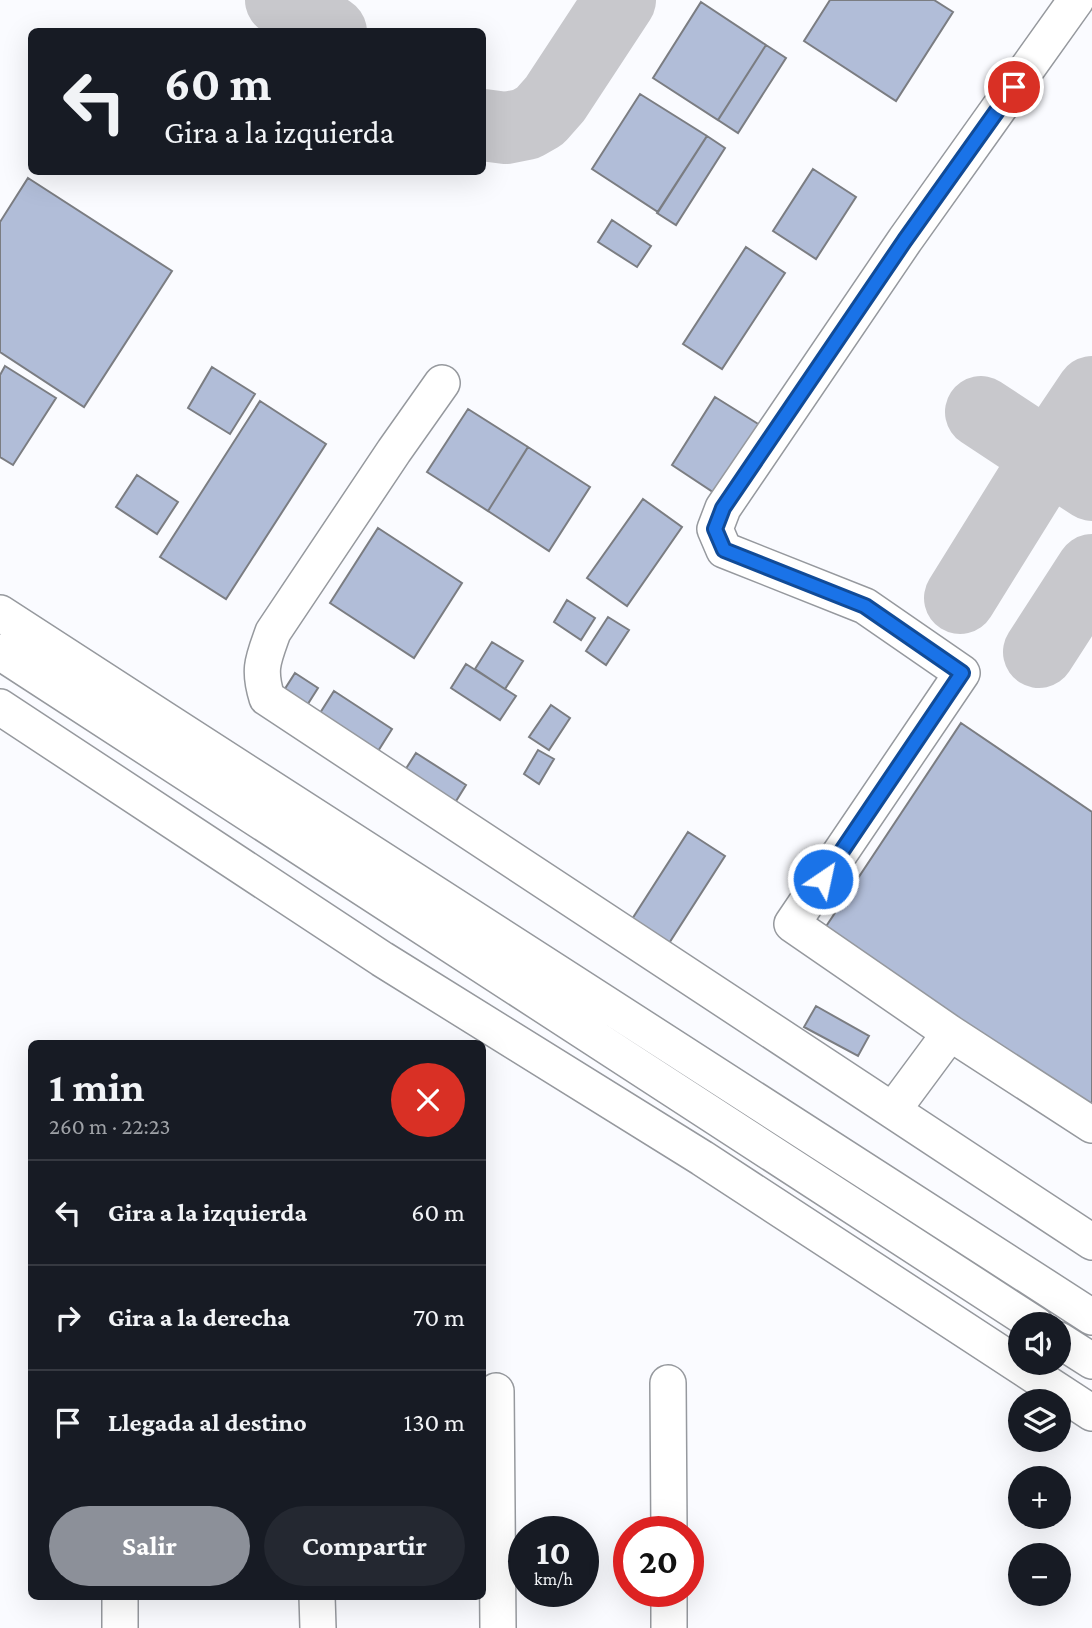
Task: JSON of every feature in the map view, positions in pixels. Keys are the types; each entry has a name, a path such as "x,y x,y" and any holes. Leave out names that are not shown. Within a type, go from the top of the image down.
{"street":[{"path":"1076,0 897,251 723,508 715,529 724,550 865,606 962,673 792,924 950,1033 1092,1125"},
{"path":"442,383 273,632 262,661 262,680 267,698 1092,1242"},
{"path":"0,613 1092,1317"},
{"path":"0,652 1016,1312"},
{"path":"0,707 382,959 702,1157 1092,1413"},
{"path":"893,1110 950,1033"},
{"path":"1071,1348 1092,1361"},
{"path":"667,1383 669,1516"},
{"path":"496,1391 498,1628"},
{"path":"120,1600 120,1628"},
{"path":"317,1600 318,1628"},
{"path":"669,1607 669,1628"}],"building":[{"path":"830,0 934,0 953,12 896,101 804,41"},
{"path":"701,2 766,45 718,120 653,78"},
{"path":"766,45 786,58 738,133 718,120"},
{"path":"640,94 707,136 658,212 592,169"},
{"path":"707,136 725,148 676,225 657,213"},
{"path":"813,169 856,197 816,259 773,231"},
{"path":"28,178 172,271 84,407 0,352 0,222"},
{"path":"612,220 651,246 637,267 598,242"},
{"path":"746,247 785,273 722,369 683,344"},
{"path":"5,366 56,398 13,465 0,457 0,375"},
{"path":"212,367 255,394 230,434 188,408"},
{"path":"715,397 763,427 719,496 672,465"},
{"path":"260,401 326,444 226,599 160,557"},
{"path":"468,409 528,447 488,511 427,472"},
{"path":"528,447 590,487 549,551 488,511"},
{"path":"137,475 178,502 157,534 116,507"},
{"path":"643,499 682,527 627,606 587,578"},
{"path":"378,528 462,583 414,658 330,603"},
{"path":"567,600 595,618 581,640 554,622"},
{"path":"608,617 629,630 606,665 586,651"},
{"path":"492,642 523,661 505,689 475,669"},
{"path":"466,664 516,696 500,720 451,688"},
{"path":"295,673 318,688 304,710 281,695"},
{"path":"334,691 392,729 373,759 315,721"},
{"path":"551,705 570,718 549,750 529,737"},
{"path":"961,723 1092,812 1092,1117 821,934"},
{"path":"538,750 554,759 539,784 524,774"},
{"path":"416,753 466,785 448,814 398,781"},
{"path":"688,832 725,856 664,951 627,927"},
{"path":"816,1006 869,1036 858,1056 804,1027"}],"taxiway":[{"path":"281,0 325,28"},
{"path":"486,125 506,128 526,124 540,116 555,99 620,0"},
{"path":"960,598 1042,466 1039,450 1055,447 1092,392"},
{"path":"981,412 1092,485"},
{"path":"1039,652 1092,570"}],"route":[{"path":"823,879 962,673 865,606 724,550 715,529 723,508 905,240 1014,87"}]}
